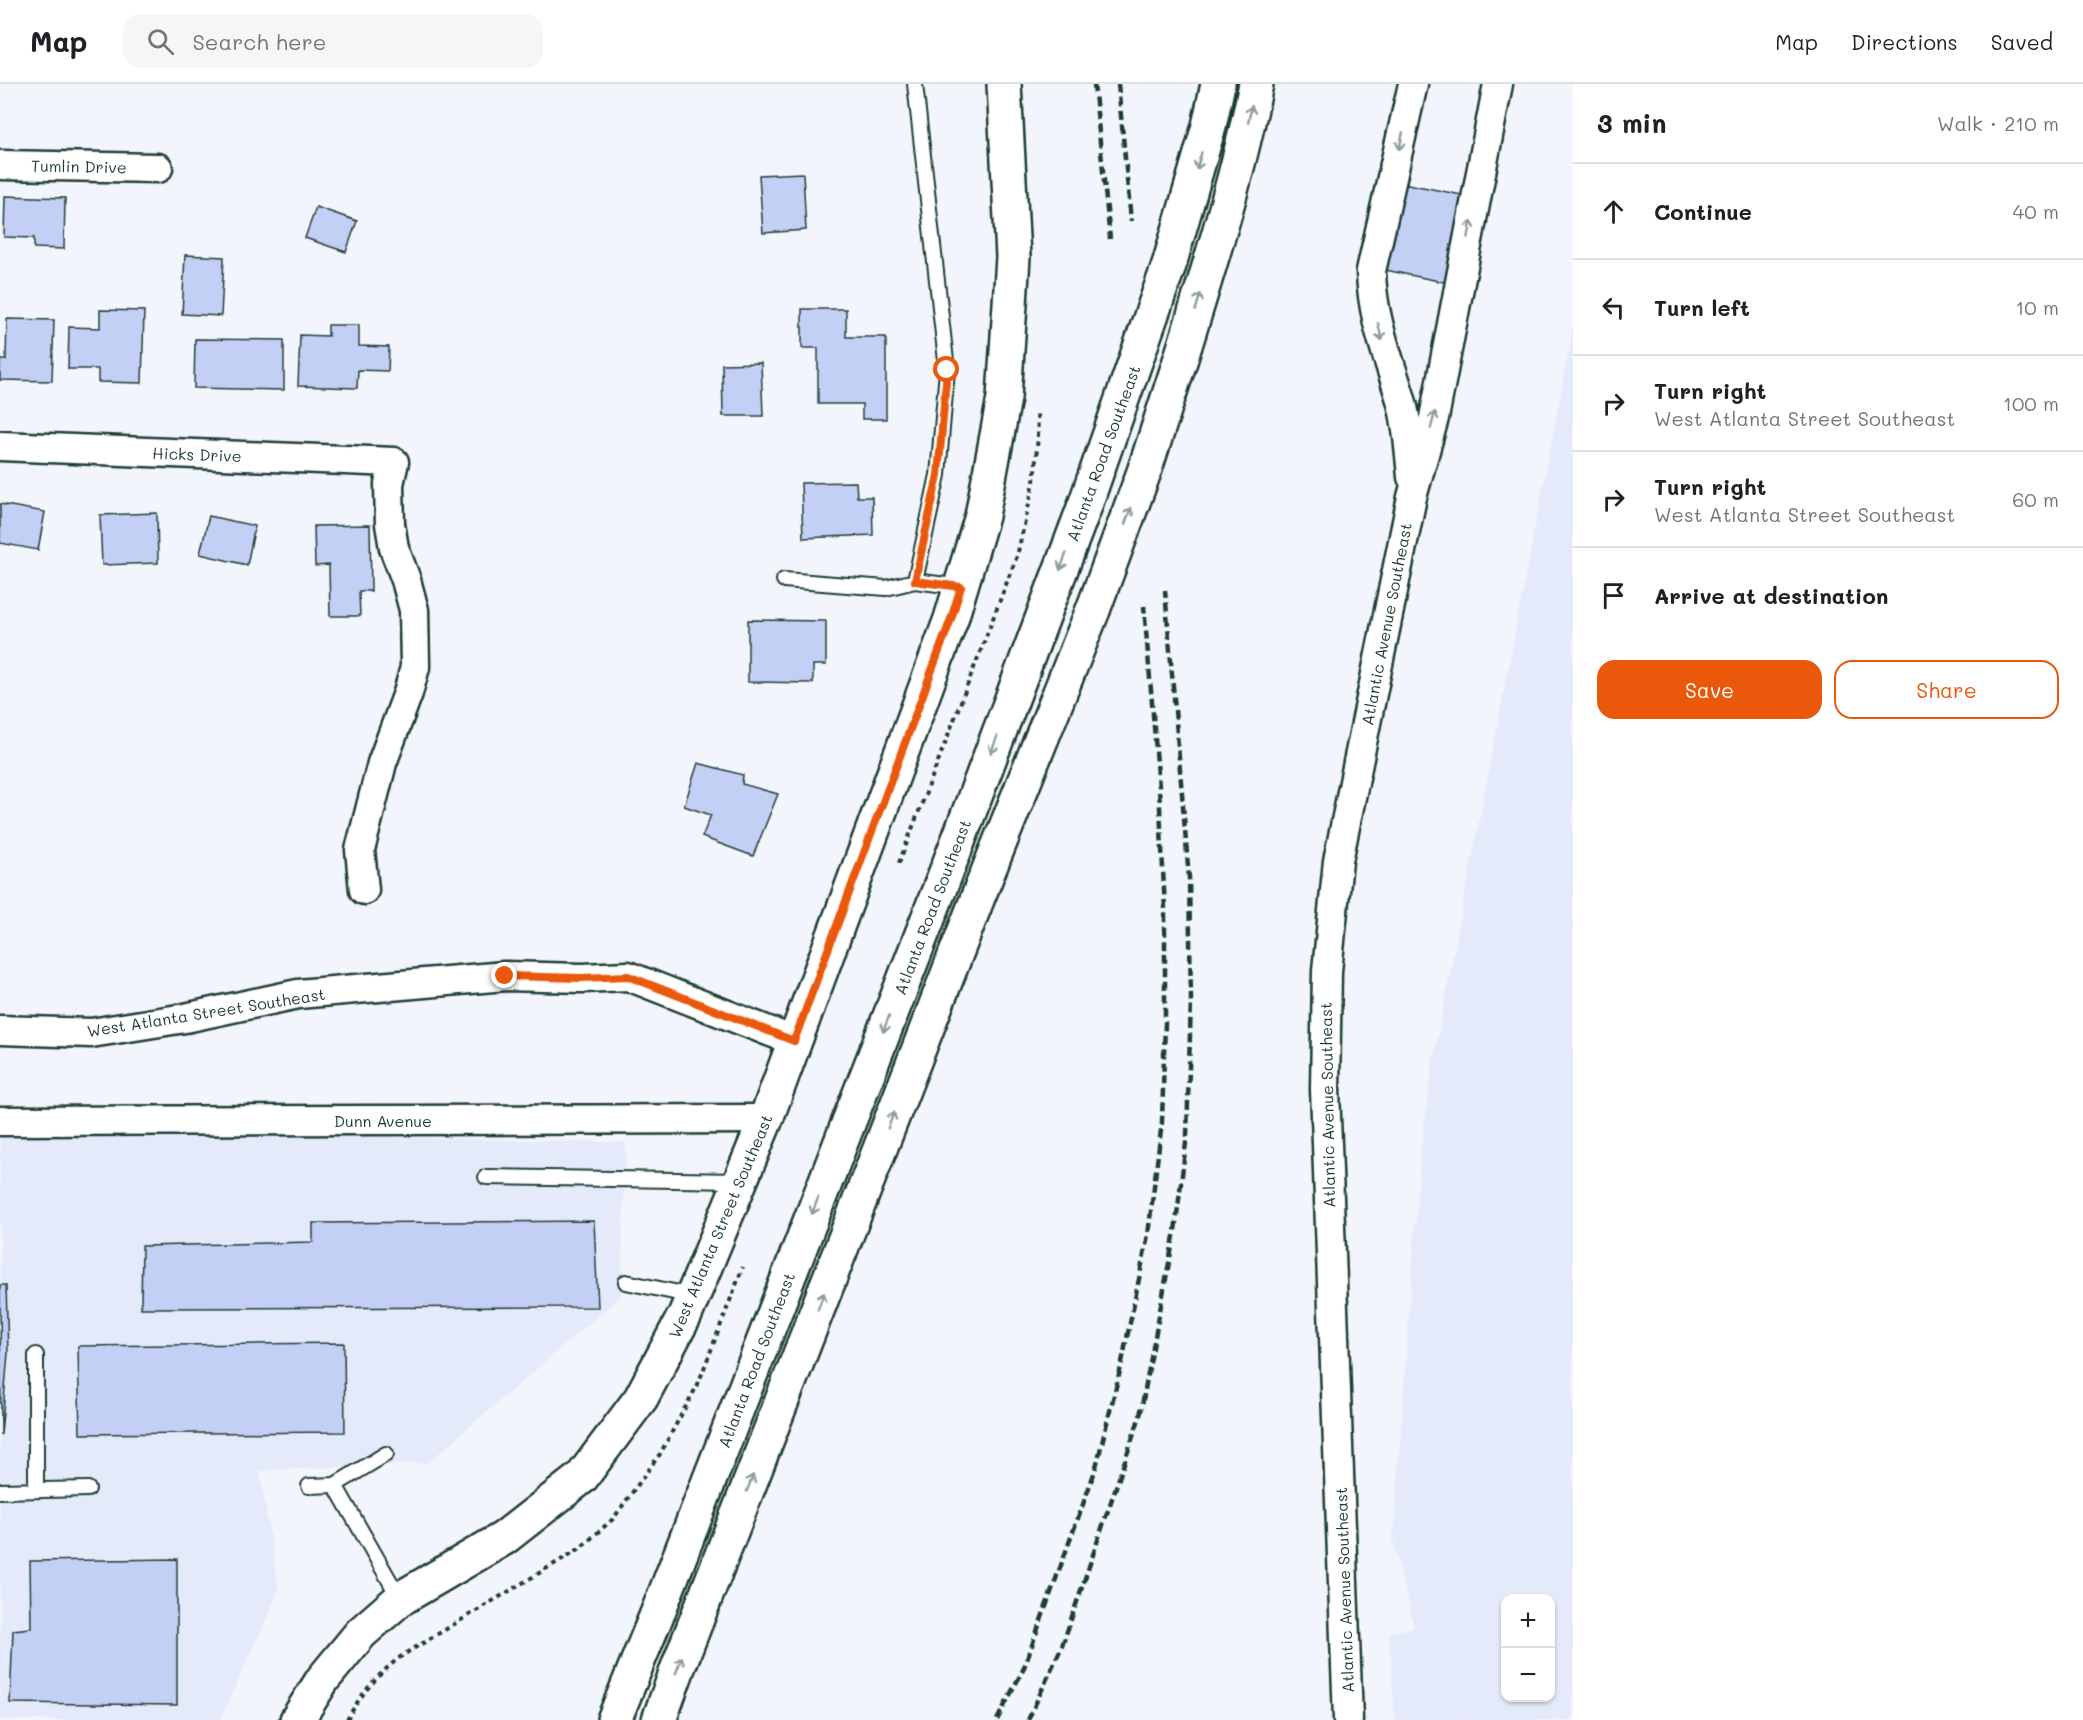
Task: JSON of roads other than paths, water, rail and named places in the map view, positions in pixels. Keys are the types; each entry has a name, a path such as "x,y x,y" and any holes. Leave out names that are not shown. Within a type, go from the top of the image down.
{"main road":[{"name":"West Atlanta Street Southeast","path":"297,1720 323,1680 362,1633 400,1599 504,1538 582,1477 641,1398 685,1315 766,1119 951,619 982,516 1004,398 1013,257 1004,84"},
{"name":"Atlanta Road Southeast","path":"614,1720 959,839 1084,508 1169,265 1209,126 1218,84"},
{"path":"659,1720 974,908 1093,610 1144,472 1226,212 1256,84"}],"street":[{"name":"Atlantic Avenue Southeast","path":"1412,497 1406,425 1380,336 1372,293 1371,271 1413,84"},
{"name":"Atlantic Avenue Southeast","path":"1348,1720 1324,1089 1327,971 1338,861 1412,497 1434,418 1498,84"},
{"name":"Tumlin Drive","path":"0,165 158,168"},
{"name":"Hicks Drive","path":"0,446 394,462 389,484 390,524 394,548 414,610 415,667 408,693 382,763 360,850 364,890"},
{"name":"West Atlanta Street Southeast","path":"0,1030 91,1033 185,1018 298,994 505,976 582,978 628,976 794,1041"},
{"name":"Dunn Avenue","path":"0,1121 766,1119"}],"lane":[{"path":"915,84 947,370 938,475 915,581"},
{"path":"784,580 886,588 915,581 961,587"},
{"path":"486,1177 740,1181"},
{"path":"626,1282 693,1296"},
{"path":"36,1355 36,1490"},
{"path":"309,1485 335,1485 386,1454"},
{"path":"335,1485 400,1599"},
{"path":"0,1491 88,1489"}],"railway":[{"path":"1094,84 1110,239"},
{"path":"1118,84 1131,221"},
{"path":"1028,1720 1062,1646 1140,1416 1175,1231 1187,1135 1191,1000 1189,878 1165,590"},
{"path":"997,1720 1023,1670 1095,1471 1121,1367 1148,1235 1162,1122 1165,910 1159,787 1144,606"}]}
